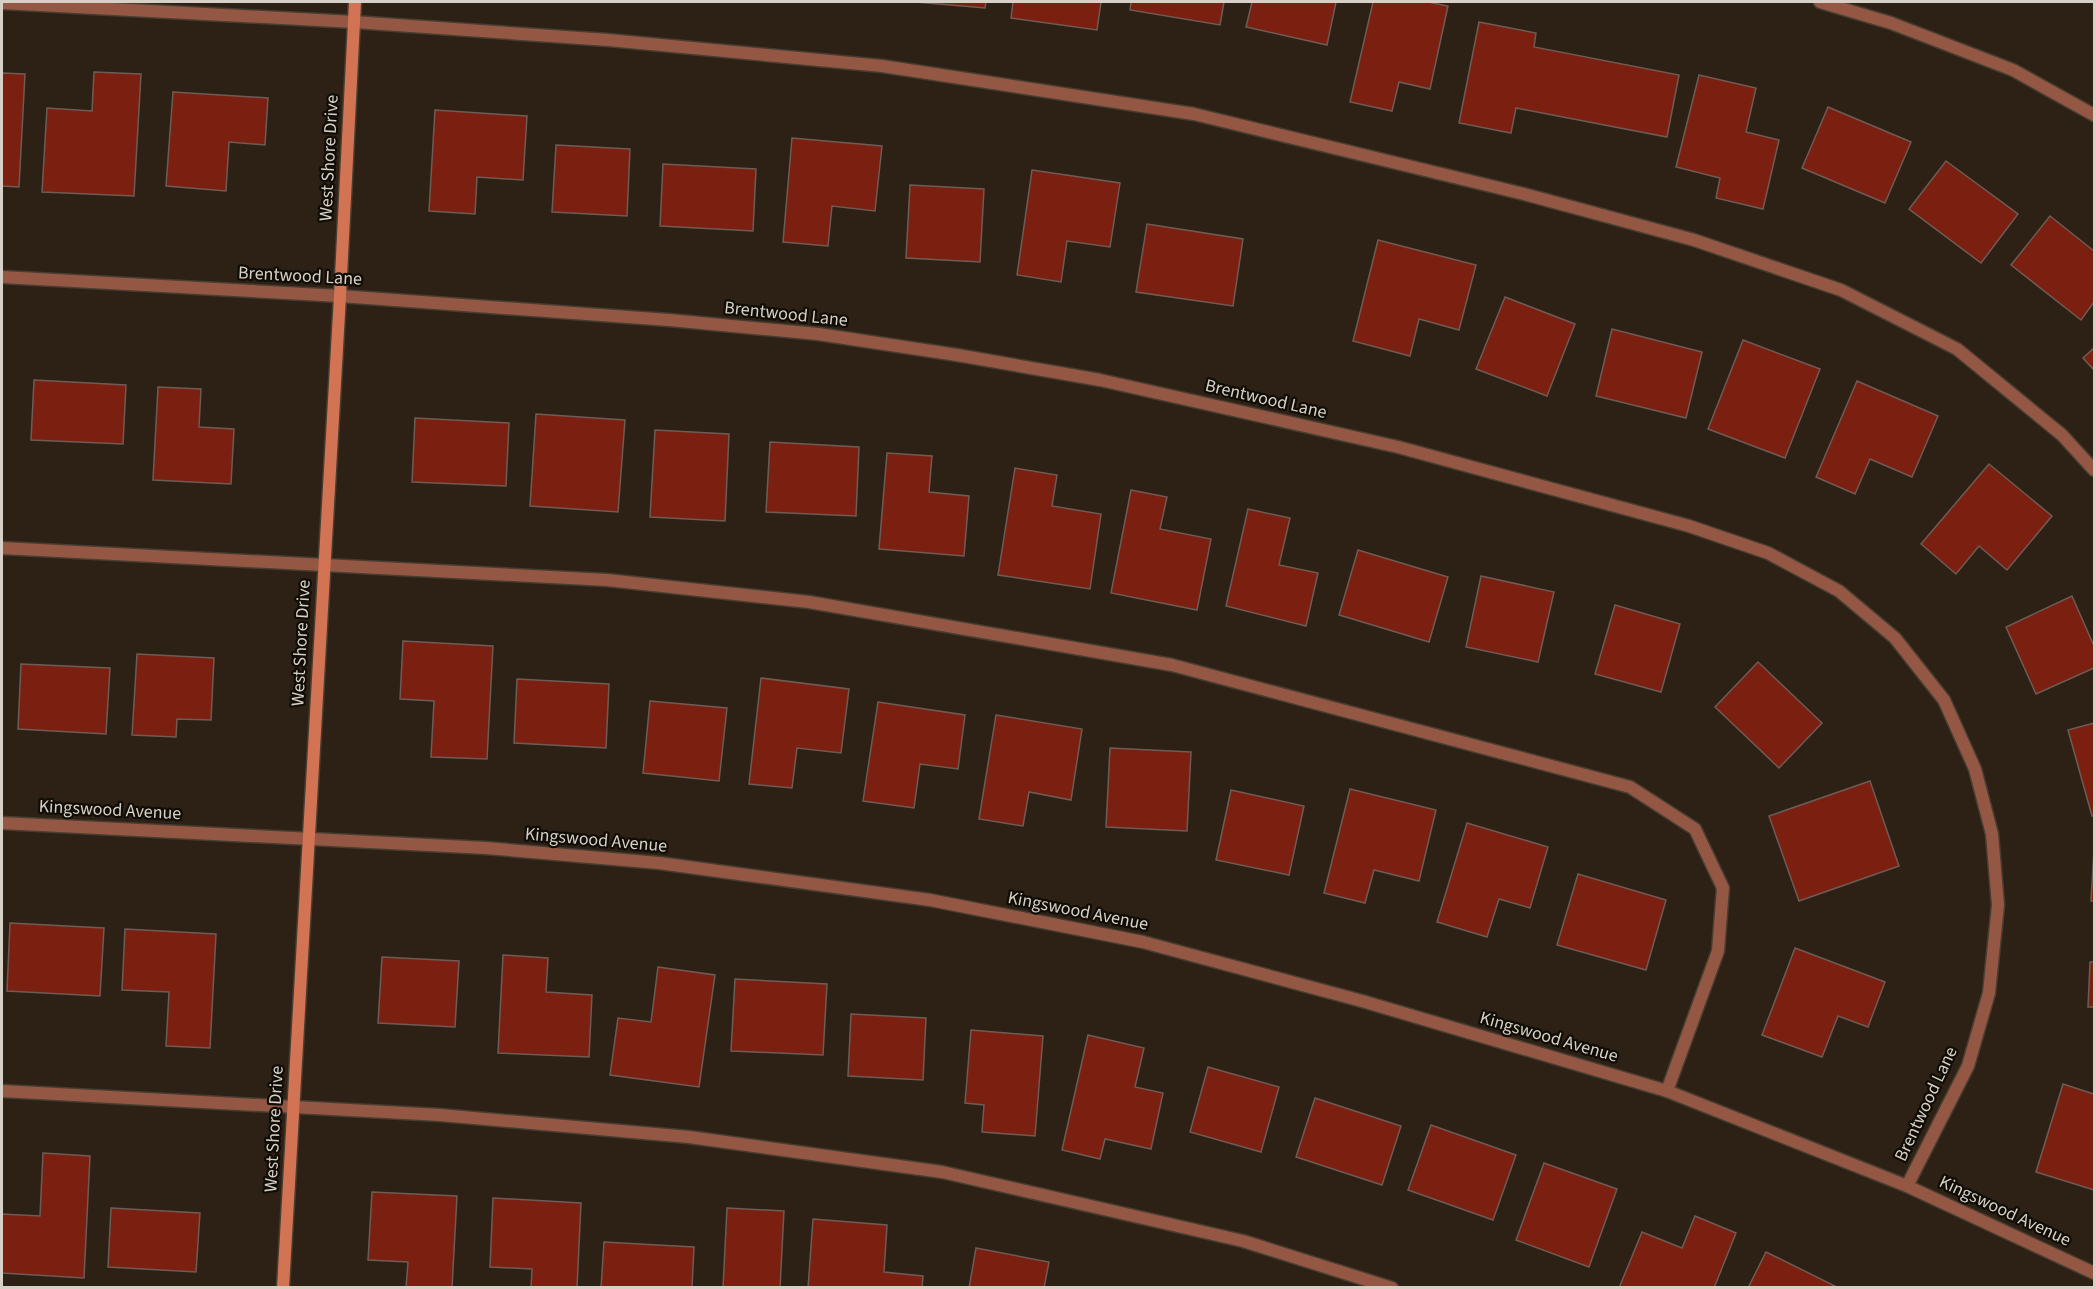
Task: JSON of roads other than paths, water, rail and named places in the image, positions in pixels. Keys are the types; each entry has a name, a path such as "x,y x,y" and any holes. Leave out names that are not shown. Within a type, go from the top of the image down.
{"street":[{"name":"West Shore Drive","path":"283,1287 355,2"},
{"path":"1820,2 1891,23 2013,70 2094,115"},
{"path":"2,3 354,22 608,40 882,66 1194,114 1524,194 1694,240 1841,290 1957,350 2062,435 2094,470"},
{"name":"Brentwood Lane","path":"2,277 340,296 669,320 818,334 957,355 1100,380 1398,447 1689,526 1768,553 1839,591 1894,638 1944,700 1975,769 1992,834 1998,905 1989,993 1968,1066 1907,1186"},
{"path":"2,548 607,580 809,602 1172,665 1630,787 1695,829 1723,888 1718,951 1667,1091"},
{"name":"Kingswood Avenue","path":"2,823 486,848 660,863 930,900 1143,942 1362,1001 1667,1091 1907,1186 2094,1273"},
{"path":"2,1091 440,1115 689,1137 942,1172 1243,1241 1392,1287"}]}
